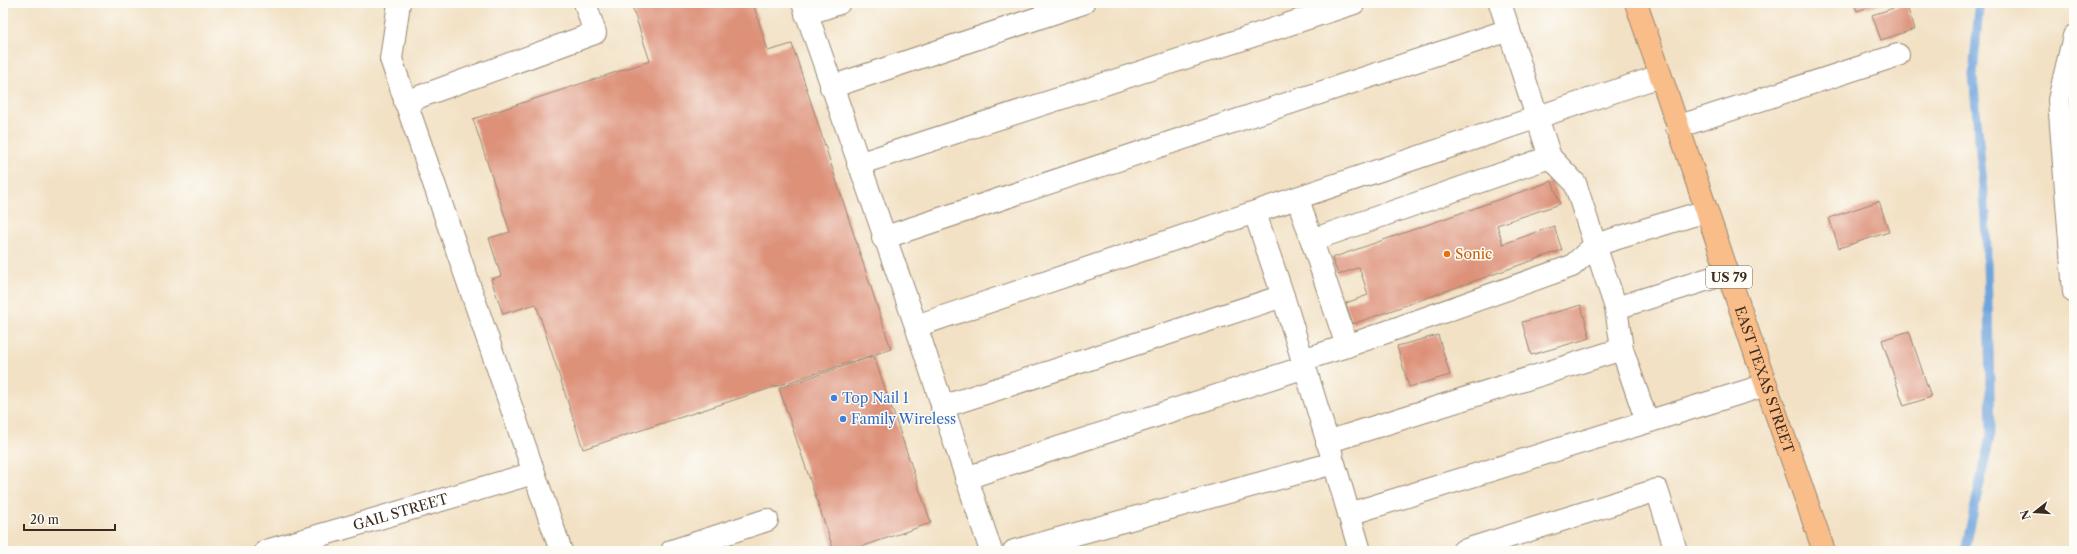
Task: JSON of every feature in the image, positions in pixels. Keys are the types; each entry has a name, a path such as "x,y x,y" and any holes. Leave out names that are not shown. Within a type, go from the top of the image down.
{"main road":[{"name":"EAST TEXAS STREET","path":"1636,3 1677,127 1824,551"}],"street":[{"path":"399,3 391,59 561,551"},
{"path":"406,102 595,33 585,3"},
{"path":"839,3 804,8 883,238 916,326 991,551"},
{"path":"831,87 1083,3"},
{"path":"858,164 1354,3"},
{"path":"1500,3 1550,157 1575,183 1594,245 1616,308 1622,349 1647,422"},
{"path":"883,238 1509,30"},
{"path":"2074,36 2067,104 2074,281"},
{"path":"1677,127 1898,55"},
{"path":"916,326 1298,199 1660,76"},
{"path":"1312,240 1550,157"},
{"path":"1298,199 1347,346"},
{"path":"966,478 1303,364 1347,346 1572,266 1594,245 1706,211"},
{"path":"1255,213 1283,296 1360,551"},
{"path":"1616,308 1728,273"},
{"path":"942,407 1283,296"},
{"path":"1327,442 1622,349"},
{"path":"1349,514 1766,385"},
{"path":"1014,551 1334,462"},
{"name":"GAIL STREET","path":"266,551 534,473"},
{"path":"1463,551 1657,490 1676,551"},
{"path":"672,551 766,520"}],"building":[{"path":"631,3 753,3 768,51 792,44 891,349 583,449 536,304 503,314 491,279 501,276 489,238 510,232 473,119 650,61"},
{"path":"1854,3 1882,3 1857,11"},
{"path":"1906,4 1915,29 1881,40 1872,15"},
{"name":"Sonic","path":"1552,181 1560,204 1497,225 1503,244 1554,226 1562,250 1353,324 1346,303 1368,295 1364,282 1359,267 1338,275 1332,258"},
{"path":"1879,201 1889,232 1839,248 1829,218"},
{"path":"1581,305 1590,338 1531,355 1522,322"},
{"path":"1909,331 1931,397 1904,406 1882,340"},
{"path":"1438,335 1450,375 1409,387 1397,346"},
{"path":"874,356 931,523 849,551 834,551 779,388"}],"waterway":[{"path":"1965,551 1991,432 1986,218 1973,75 1979,8 1982,3"}],"place":[{"name":"Sonic","path":"1447,254"},
{"name":"Top Nail 1","path":"834,398"},
{"name":"Family Wireless","path":"843,419"}]}
